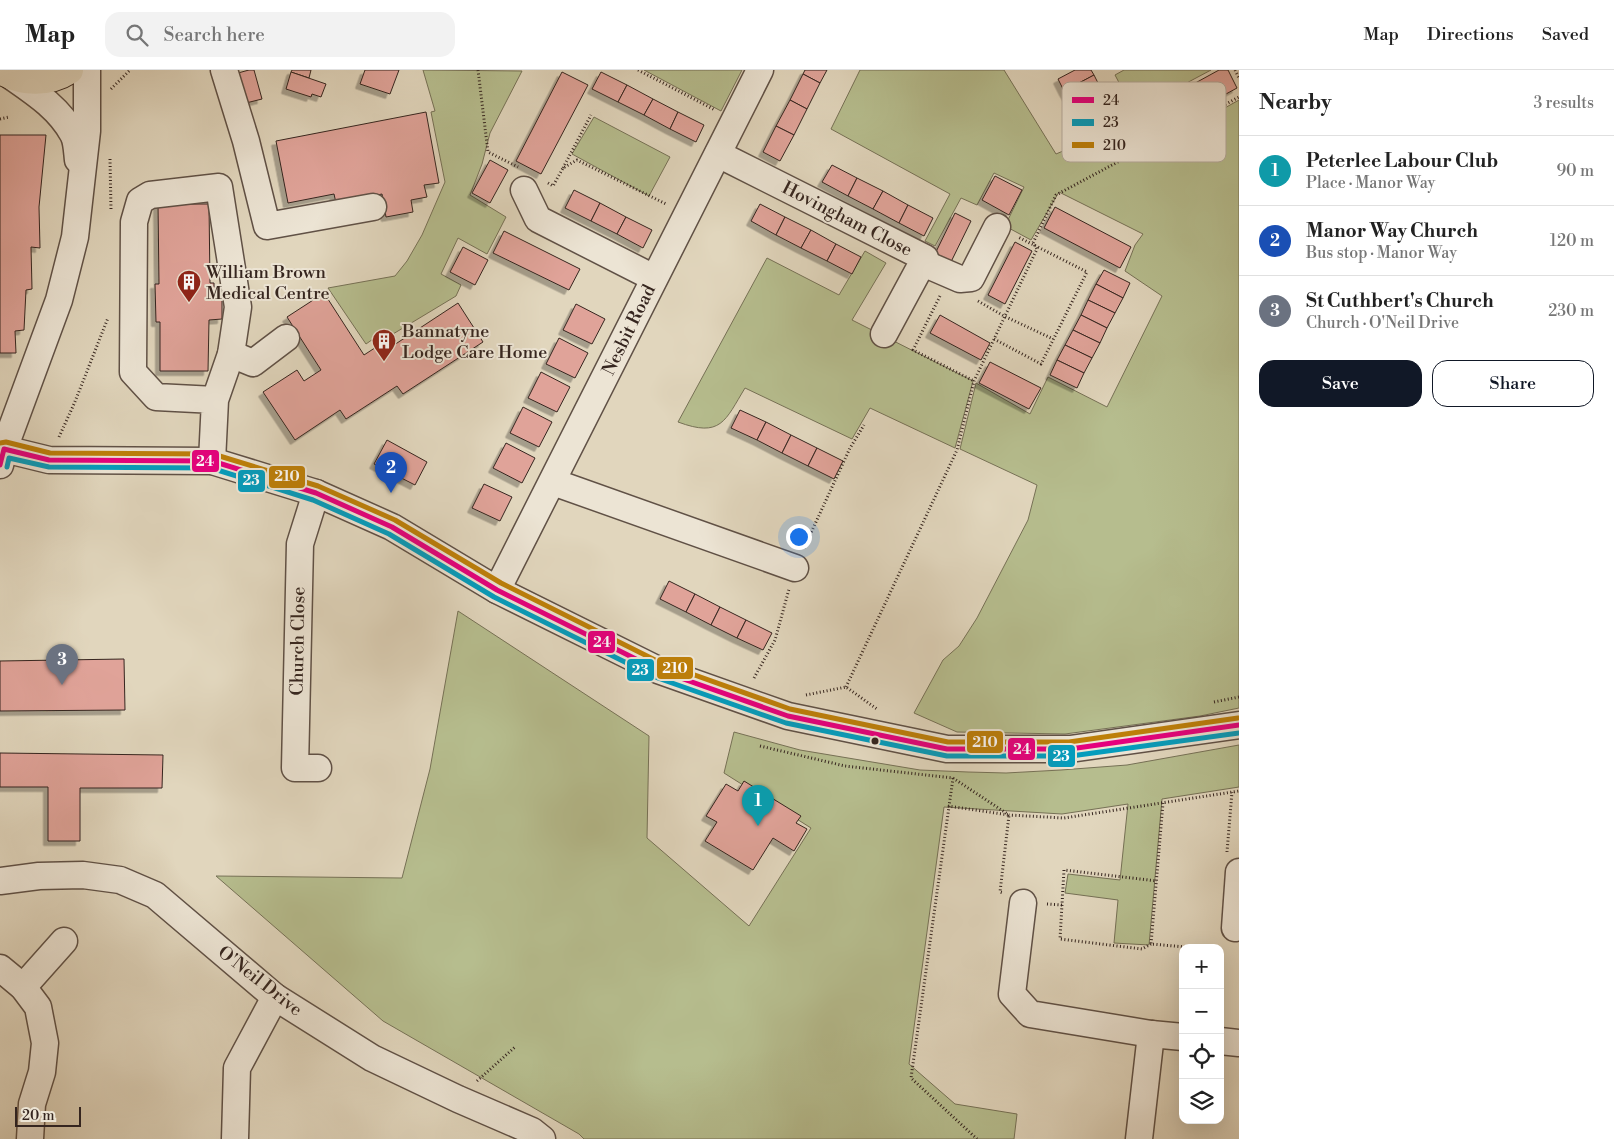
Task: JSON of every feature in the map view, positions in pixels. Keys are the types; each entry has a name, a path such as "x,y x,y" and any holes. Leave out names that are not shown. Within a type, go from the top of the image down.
{"main road":[{"path":"6,73 37,80 61,76 69,70"}],"street":[{"path":"87,70 86,131 75,237 59,300 2,457 49,460 212,461 316,493 392,526 497,590 658,670 788,716 947,749 1070,749 1239,725"},
{"path":"224,70 246,141 267,226 373,207"},
{"name":"Nesbit Road","path":"497,590 554,482 654,278 760,70"},
{"path":"6,73 42,97 61,117 74,135 81,178"},
{"name":"Hovingham Close","path":"718,154 925,258 884,334"},
{"path":"529,180 538,219 654,278"},
{"path":"212,461 215,400 231,354 238,307 219,187 150,195 140,201 134,222 133,372 156,397 215,400"},
{"path":"923,263 958,277 970,278 997,227"},
{"path":"231,354 253,363 286,338"},
{"path":"554,482 795,568"},
{"name":"Church Close","path":"316,493 300,544 295,768 318,768"},
{"path":"1235,928 1239,872"},
{"name":"O'Neil Drive","path":"0,881 39,876 83,875 120,880 155,895 275,997 372,1058 532,1131 542,1139"},
{"path":"1023,903 1012,994 1030,1014 1151,1034 1179,1037"},
{"path":"22,987 64,941"},
{"path":"0,968 22,987 38,1007 45,1043 42,1072 32,1104 30,1139"},
{"path":"235,1139 237,1068 275,997"},
{"path":"1139,1139 1151,1034"},
{"path":"1224,1041 1239,1043"}],"path":[{"path":"108,92 130,70"},
{"path":"478,70 488,152 529,180 553,186 591,115"},
{"path":"638,70 734,121"},
{"path":"1235,70 1239,78"},
{"path":"1226,104 1239,97"},
{"path":"0,120 9,117"},
{"path":"110,152 111,212"},
{"path":"563,168 577,160 687,214"},
{"path":"846,687 957,450 974,381 1037,249 1033,243 1056,195 1118,162"},
{"path":"994,339 1041,364 1087,272 997,227"},
{"path":"974,381 913,350 958,277 970,296 1004,316 1053,339"},
{"path":"49,460 74,404 110,311"},
{"path":"802,695 846,687 880,711"},
{"path":"1212,702 1239,697"},
{"path":"760,746 845,766 952,778 1009,815"},
{"path":"952,778 911,1078 977,1139"},
{"path":"948,806 1009,815 1064,818 1239,792"},
{"path":"1151,944 1163,803"},
{"path":"1009,815 1000,892 1023,903 1062,905"},
{"path":"1157,881 1064,870 1060,939 1142,949 1151,944 1179,946"},
{"path":"458,1098 515,1047"}],"green space":[{"path":"423,70 522,71 490,133 482,164 470,195 506,217 487,254 458,238 441,274 461,285 456,296 393,334 386,330 366,344 328,288 395,276 407,261 422,235 445,182 431,112 435,111"},
{"path":"644,70 742,70 721,111"},
{"path":"860,70 1004,70 1056,154 1062,151 1062,162 1226,162 1226,107 1239,100 1239,708 1200,716 1065,734 957,732 914,713 943,660 959,646 977,618 1028,520 1037,485 960,449 976,383 1030,414 1048,377 1107,407 1162,296 1125,271 1135,245 1143,234 1059,192 1031,240 1005,226 1024,187 994,173 977,205 961,198 935,246 925,241 950,194 831,129"},
{"path":"1124,70 1211,70 1188,82 1119,82 1115,75"},
{"path":"594,117 670,157 649,196 572,154"},
{"path":"865,251 886,263 852,320 973,381 955,448 870,408 852,439 745,388 726,417 713,427 704,428 678,422 767,258 839,295"},
{"path":"458,611 649,736 647,838 749,926 811,828 724,773 734,732 800,750 920,770 1006,773 1127,765 1239,745 1239,787 1162,799 1149,945 1114,943 1118,900 1065,893 1068,874 1120,880 1128,804 1062,814 944,807 909,1064 955,1104 1017,1114 1014,1139 584,1139 579,1134 383,1021 216,876 402,878 430,769"}],"building":[{"path":"254,70 262,99 246,103 238,73"},
{"path":"292,70 311,70 309,78 291,72"},
{"path":"365,70 399,70 390,94 360,84"},
{"path":"805,70 827,70 820,83 803,74"},
{"path":"1075,70 1091,70 1094,75 1081,82 1062,82 1062,87 1058,79"},
{"path":"1219,70 1228,70 1237,88 1226,94 1226,82 1197,82"},
{"path":"291,72 326,84 321,97 312,94 311,97 286,89"},
{"path":"562,72 588,85 541,174 516,161"},
{"path":"601,72 627,85 618,102 592,89"},
{"path":"803,74 820,83 807,109 790,100"},
{"path":"1094,75 1098,82 1081,82"},
{"path":"627,85 653,99 644,115 618,102"},
{"path":"653,99 678,112 670,129 644,115"},
{"path":"790,100 807,109 794,135 776,126"},
{"path":"426,112 439,183 424,185 427,197 411,200 413,212 386,217 382,194 336,203 334,194 288,203 276,141"},
{"path":"678,112 704,125 696,142 670,129"},
{"path":"776,126 794,135 780,161 763,152"},
{"path":"0,135 46,135 39,207 40,248 31,247 32,289 26,290 24,330 15,331 16,353 0,353"},
{"path":"490,160 508,170 490,203 472,193"},
{"path":"832,165 857,178 848,196 822,182"},
{"path":"995,176 1022,190 1009,215 982,200"},
{"path":"857,178 883,191 873,209 848,196"},
{"path":"574,190 600,203 591,221 565,208"},
{"path":"883,191 908,205 899,223 873,209"},
{"path":"600,203 626,217 617,234 591,221"},
{"name":"William Brown Medical Centre","path":"158,204 209,204 210,283 214,283 214,287 222,287 222,319 209,320 208,371 160,371 160,322 156,322 155,284 159,284"},
{"path":"760,204 785,217 776,235 751,221"},
{"path":"908,205 933,218 924,236 899,223"},
{"path":"1055,207 1131,247 1120,268 1044,228"},
{"path":"955,213 971,221 949,266 933,258"},
{"path":"626,217 652,230 643,248 617,234"},
{"path":"785,217 811,230 801,248 776,235"},
{"path":"811,230 836,244 827,261 801,248"},
{"path":"504,231 580,269 569,290 493,253"},
{"path":"1015,242 1032,251 1005,304 988,295"},
{"path":"836,244 861,257 852,274 827,261"},
{"path":"463,247 488,260 475,285 450,272"},
{"path":"1104,270 1130,283 1123,298 1096,284"},
{"path":"1096,284 1123,298 1115,313 1088,300"},
{"name":"Bannatyne Lodge Care Home","path":"324,293 364,355 390,338 394,345 458,303 483,342 403,394 397,386 346,419 340,410 295,440 263,392 297,370 304,381 321,370 287,317"},
{"path":"1088,300 1115,313 1107,328 1081,315"},
{"path":"576,304 605,319 592,344 563,330"},
{"path":"940,315 990,343 981,360 930,333"},
{"path":"1081,315 1107,328 1100,343 1073,330"},
{"path":"1073,330 1100,343 1092,358 1065,345"},
{"path":"559,338 588,353 575,378 546,364"},
{"path":"1065,345 1092,358 1084,373 1057,360"},
{"path":"1057,360 1084,373 1077,388 1050,375"},
{"path":"990,362 1041,388 1029,409 979,383"},
{"path":"541,372 570,387 557,412 528,398"},
{"path":"523,407 552,422 539,447 510,433"},
{"path":"740,410 766,422 757,440 731,428"},
{"path":"766,422 791,435 782,453 757,440"},
{"path":"791,435 817,448 808,466 782,453"},
{"path":"387,440 427,462 415,485 374,464"},
{"path":"506,443 535,458 522,483 493,468"},
{"path":"817,448 843,461 834,479 808,466"},
{"path":"484,484 512,497 500,521 472,508"},
{"path":"669,581 695,594 686,612 660,599"},
{"path":"695,594 720,607 711,625 686,612"},
{"path":"720,607 746,620 737,638 711,625"},
{"path":"746,620 772,633 763,650 737,638"},
{"path":"124,659 125,710 0,711 0,661"},
{"path":"0,753 163,755 162,788 80,788 80,841 48,841 48,787 0,787"},
{"path":"744,781 801,816 796,823 807,829 794,851 773,838 753,870 705,841 717,822 706,816 726,784 738,791"}],"transit line":[{"name":"210","path":"0,443 6,442 50,453 213,454 318,486 395,520 501,583 661,663 790,709 948,742 1069,742 1238,718"},
{"name":"24","path":"0,465 4,449 49,460 212,461 316,493 392,527 497,590 658,670 788,716 947,749 1070,749 1239,725"},
{"name":"23","path":"7,467 9,458 49,467 211,468 313,500 389,534 494,597 655,677 786,723 947,756 1071,756 1239,733"}],"place":[{"name":"William Brown Medical Centre","path":"189,303"},
{"name":"Bannatyne Lodge Care Home","path":"384,362"},
{"name":"Manor Way Church","path":"391,493"},
{"name":"St Cuthbert's Church","path":"62,685"},
{"name":"Peterlee Labour Club","path":"758,826"}]}
